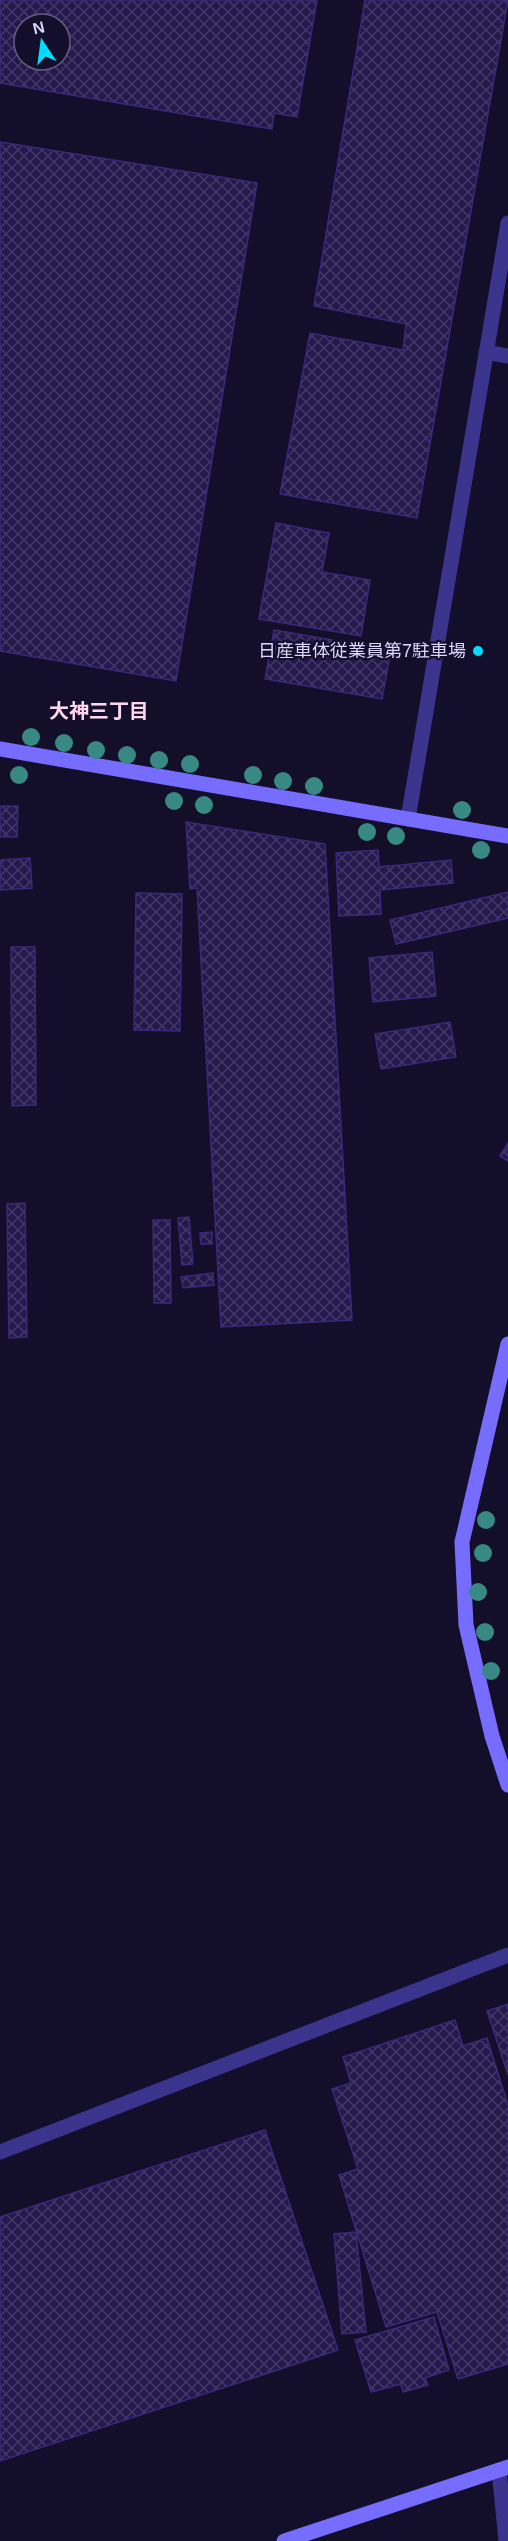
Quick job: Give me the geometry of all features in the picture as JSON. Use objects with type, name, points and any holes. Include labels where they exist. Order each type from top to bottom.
[{"type":"street","points":[[408,819],[508,223]]},
{"type":"street","points":[[486,352],[508,356]]},
{"type":"street","points":[[0,749],[508,836]]},
{"type":"street","points":[[508,1344],[462,1542],[466,1625],[492,1736],[508,1785]]},
{"type":"street","points":[[0,2152],[508,1955]]},
{"type":"street","points":[[284,2541],[503,2468],[506,2541]]},
{"type":"building","points":[[0,0],[317,0],[297,117],[274,113],[272,129],[0,83]]},
{"type":"building","points":[[365,0],[508,0],[417,518],[280,494],[310,333],[403,350],[406,324],[314,306]]},
{"type":"building","points":[[0,142],[257,183],[176,681],[0,651]]},
{"type":"building","points":[[276,523],[329,533],[322,572],[370,580],[361,636],[259,619]]},
{"type":"building","points":[[274,630],[391,650],[382,699],[265,679]]},
{"type":"building","points":[[0,806],[18,806],[17,837],[0,837]]},
{"type":"building","points":[[186,822],[325,844],[352,1320],[221,1327],[197,888],[190,889]]},
{"type":"building","points":[[378,850],[379,867],[451,860],[453,883],[380,890],[381,914],[339,916],[336,853]]},
{"type":"building","points":[[30,858],[32,888],[0,890],[0,860]]},
{"type":"building","points":[[508,892],[508,918],[396,944],[390,920]]},
{"type":"building","points":[[136,893],[182,894],[180,1031],[134,1030]]},
{"type":"building","points":[[11,947],[35,947],[36,1105],[12,1106]]},
{"type":"building","points":[[432,952],[436,996],[373,1002],[369,958]]},
{"type":"building","points":[[450,1022],[456,1057],[381,1069],[375,1034]]},
{"type":"building","points":[[508,1143],[508,1161],[500,1156]]},
{"type":"building","points":[[25,1203],[27,1337],[9,1338],[7,1204]]},
{"type":"building","points":[[189,1217],[193,1264],[182,1265],[178,1218]]},
{"type":"building","points":[[153,1220],[170,1220],[171,1303],[154,1303]]},
{"type":"building","points":[[212,1232],[212,1244],[201,1244],[200,1233]]},
{"type":"building","points":[[213,1273],[214,1285],[183,1288],[181,1277]]},
{"type":"building","points":[[508,2004],[508,2075],[487,2011]]},
{"type":"building","points":[[455,2020],[463,2046],[487,2038],[508,2105],[508,2364],[458,2379],[437,2312],[386,2327],[339,2175],[358,2169],[332,2089],[351,2083],[343,2057]]},
{"type":"building","points":[[265,2130],[338,2350],[0,2461],[0,2217]]},
{"type":"building","points":[[356,2232],[366,2332],[342,2334],[334,2234]]},
{"type":"building","points":[[434,2317],[449,2370],[425,2378],[428,2385],[403,2392],[401,2384],[371,2392],[355,2340]]},
{"type":"place","name":"日産車体従業員第7駐車場","points":[[478,651]]},
{"type":"district","name":"大神三丁目","points":[[99,711]]}]
